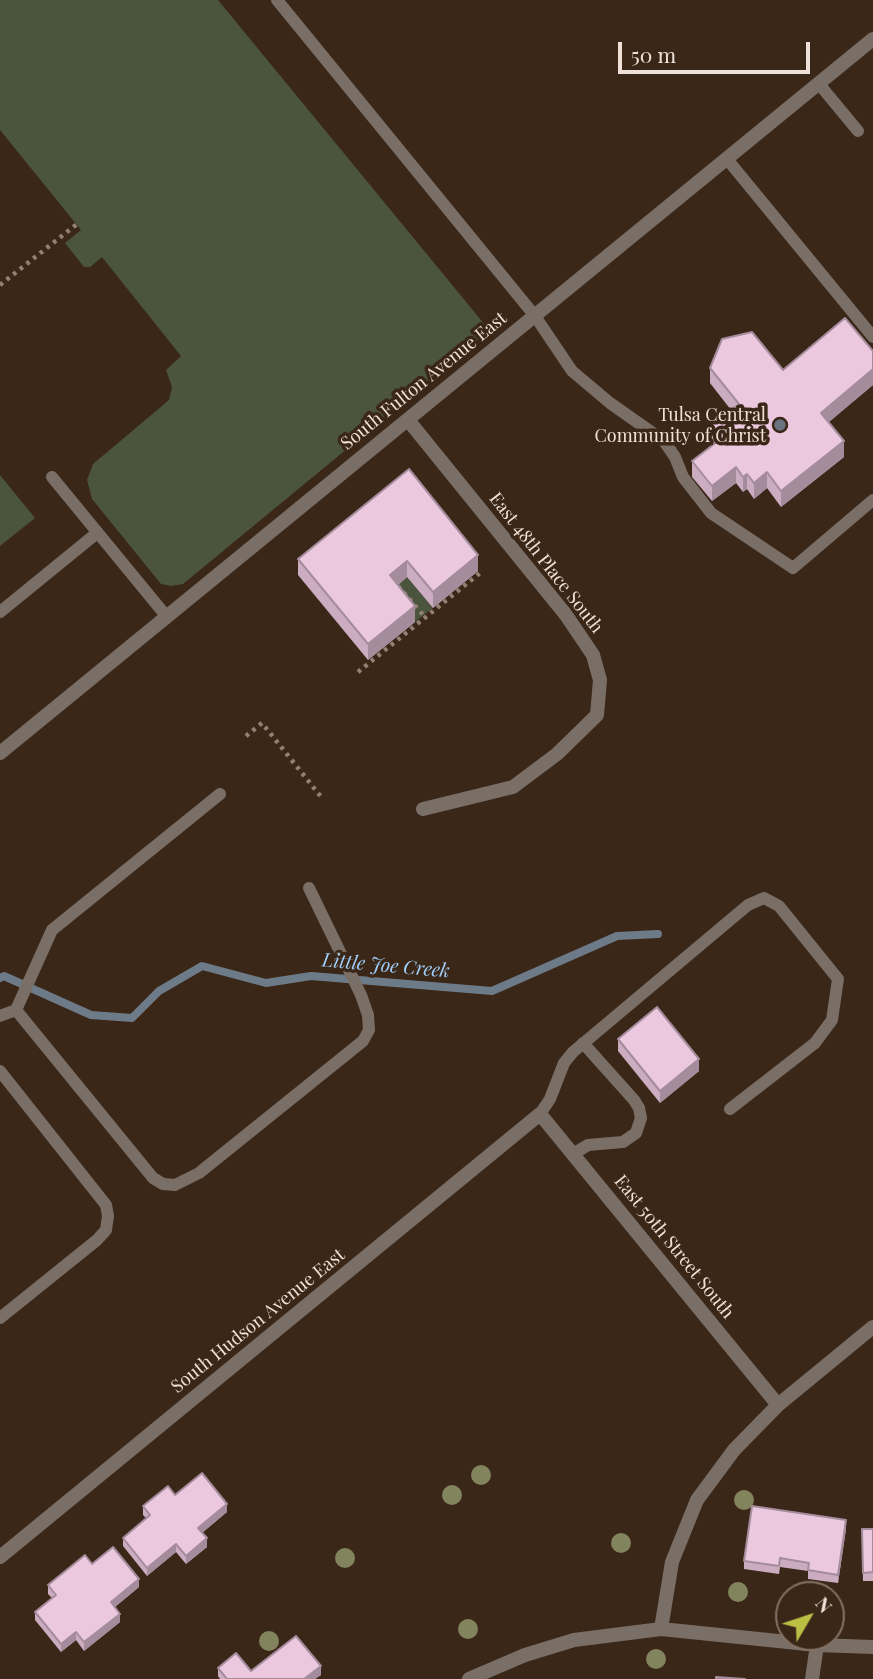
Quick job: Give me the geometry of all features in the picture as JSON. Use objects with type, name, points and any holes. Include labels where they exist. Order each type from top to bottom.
[{"type":"street","name":"South Fulton Avenue East","points":[[0,753],[873,39]]},
{"type":"street","name":"East 48th Place South","points":[[408,420],[566,615],[593,655],[600,680],[597,715],[556,754],[513,787],[423,809]]},
{"type":"street","name":"East 50th Street South","points":[[540,1114],[778,1405]]},
{"type":"street","name":"South Hudson Avenue East","points":[[0,1557],[540,1114]]},
{"type":"street","points":[[661,1629],[672,1562],[697,1500],[734,1450],[778,1405],[873,1327]]},
{"type":"street","points":[[469,1679],[525,1655],[574,1640],[661,1629],[775,1641]]},
{"type":"street","points":[[845,1646],[873,1647]]},
{"type":"street","points":[[813,1679],[816,1651]]},
{"type":"lane","points":[[277,0],[535,316],[572,371],[610,403],[664,441],[675,457],[683,477],[711,513],[793,568],[873,500]]},
{"type":"lane","points":[[819,83],[858,131]]},
{"type":"lane","points":[[727,159],[873,337]]},
{"type":"lane","points":[[52,477],[167,617]]},
{"type":"lane","points":[[0,612],[97,533]]},
{"type":"lane","points":[[0,1016],[16,1010],[41,960],[52,930],[220,794]]},
{"type":"lane","points":[[16,1010],[153,1178],[163,1184],[175,1185],[199,1173],[363,1041],[369,1030],[368,1015],[361,995],[309,888]]},
{"type":"lane","points":[[540,1114],[550,1099],[564,1063],[583,1043],[748,905],[764,898],[779,906],[838,979],[832,1020],[815,1043],[730,1109]]},
{"type":"lane","points":[[573,1154],[588,1145],[622,1142],[636,1132],[640,1118],[639,1108],[634,1100],[583,1043]]},
{"type":"lane","points":[[0,1071],[106,1205],[108,1216],[106,1230],[97,1240],[0,1318]]},
{"type":"path","points":[[0,285],[76,224]]},
{"type":"path","points":[[358,672],[480,573]]},
{"type":"path","points":[[398,584],[425,617]]},
{"type":"path","points":[[246,736],[262,723],[322,798]]},
{"type":"green space","points":[[0,0],[218,0],[490,331],[183,584],[161,584],[92,499],[87,480],[93,464],[169,400],[172,387],[166,370],[181,356],[102,257],[90,267],[84,267],[65,243],[81,230],[0,130]]},
{"type":"green space","points":[[0,475],[35,518],[0,546]]},
{"type":"green space","points":[[407,577],[433,608],[415,622],[390,591]]},
{"type":"building","name":"Tulsa Central Community of Christ","points":[[845,318],[873,351],[873,369],[821,413],[844,441],[781,491],[767,472],[754,483],[747,474],[743,477],[736,467],[712,486],[692,461],[718,441],[709,428],[739,404],[710,368],[722,339],[752,332],[783,370]]},
{"type":"building","points":[[409,469],[478,555],[433,592],[407,561],[390,575],[415,606],[368,644],[298,559]]},
{"type":"building","points":[[657,1007],[699,1059],[660,1091],[618,1039]]},
{"type":"building","points":[[202,1473],[227,1504],[198,1528],[207,1538],[186,1556],[176,1544],[147,1568],[123,1538],[150,1515],[143,1506],[168,1486],[175,1495]]},
{"type":"building","points":[[752,1506],[846,1520],[838,1575],[808,1570],[809,1563],[780,1558],[779,1566],[744,1561]]},
{"type":"building","points":[[862,1529],[873,1529],[873,1572],[863,1573]]},
{"type":"building","points":[[113,1547],[139,1579],[111,1602],[120,1614],[84,1642],[76,1632],[61,1644],[35,1612],[56,1595],[48,1585],[85,1555],[92,1564]]},
{"type":"building","points":[[296,1636],[321,1666],[304,1679],[227,1679],[218,1668],[236,1653],[251,1671]]},
{"type":"waterway","name":"Little Joe Creek","points":[[0,978],[4,976],[91,1015],[132,1018],[159,991],[202,966],[266,983],[311,976],[492,991],[617,936],[658,934]]},
{"type":"place","name":"Tulsa Central Community of Christ","points":[[780,425]]}]
